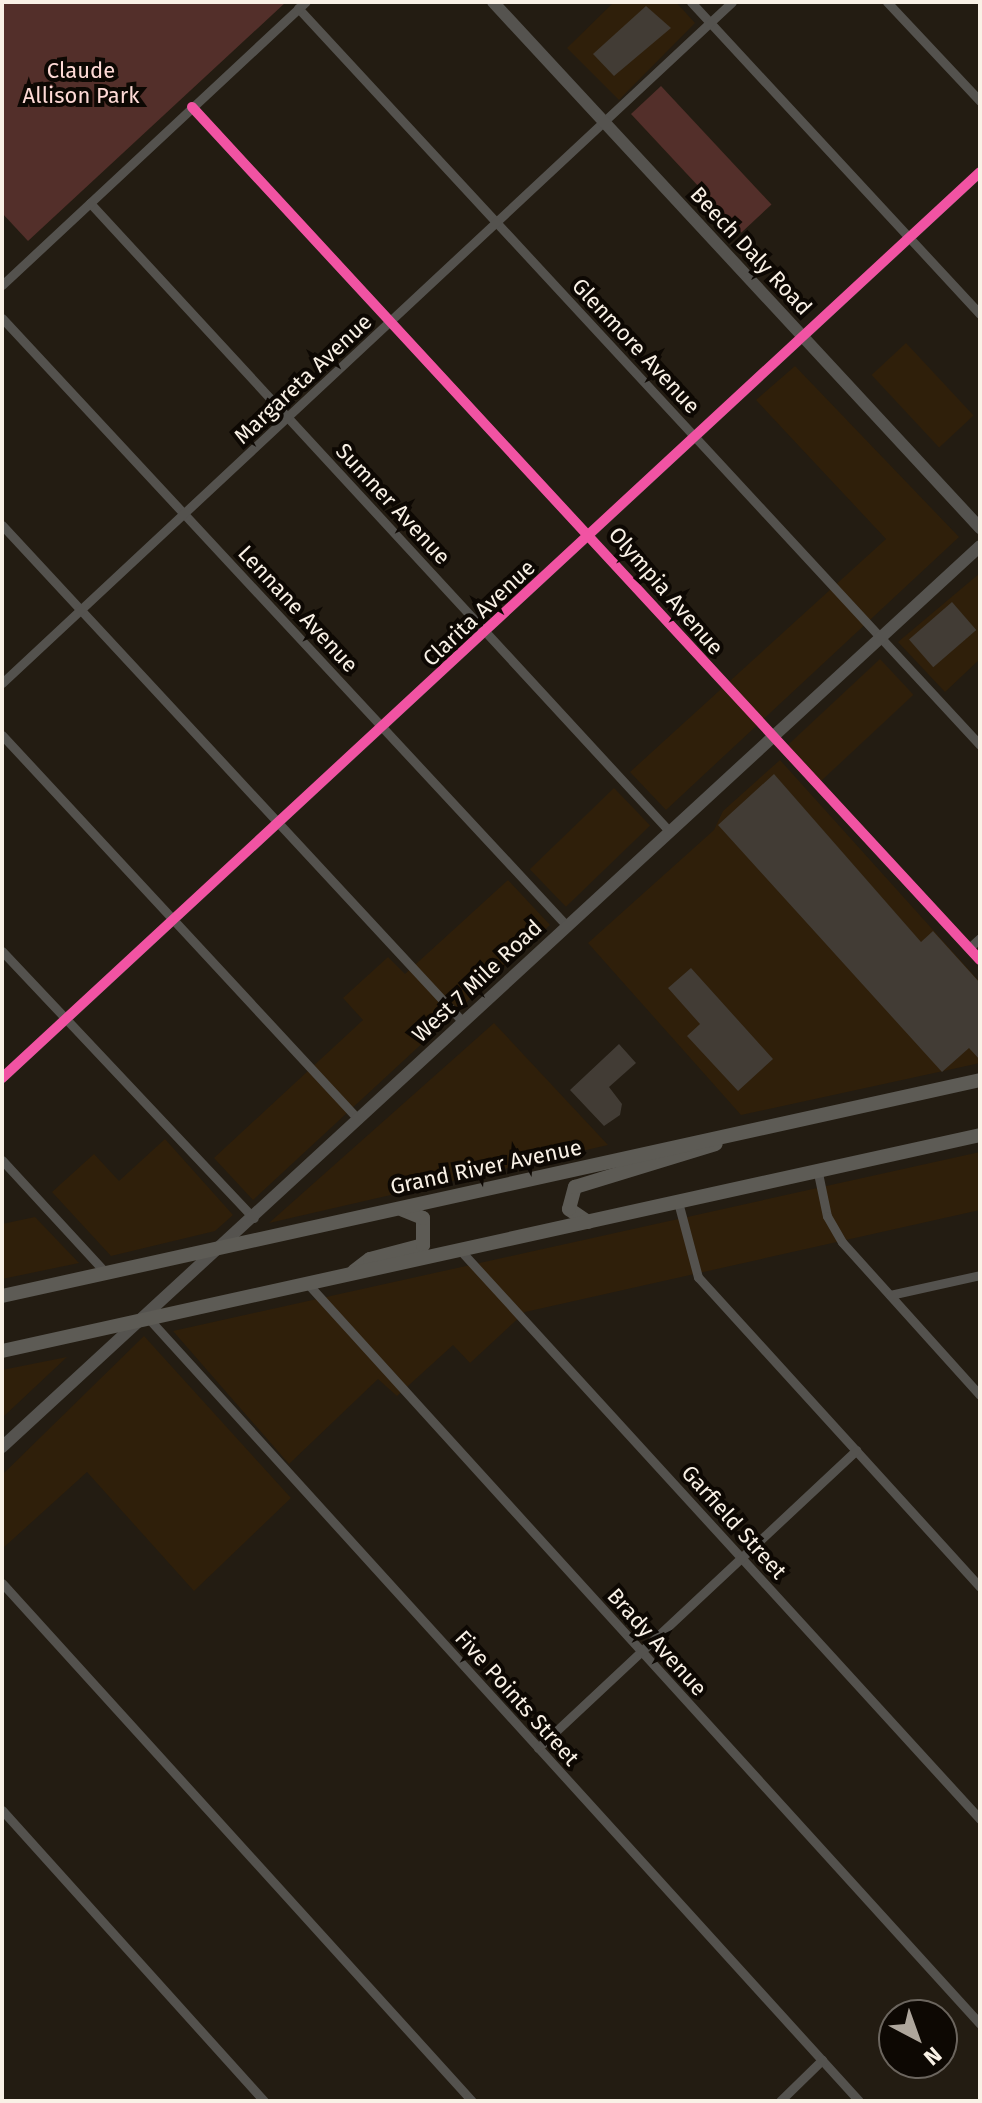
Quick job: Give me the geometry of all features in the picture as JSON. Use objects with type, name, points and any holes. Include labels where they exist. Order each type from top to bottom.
[{"type":"main road","name":"Beech Daly Road","points":[[493,2],[980,528]]},
{"type":"main road","name":"West 7 Mile Road","points":[[2,1447],[980,546]]},
{"type":"main road","name":"Grand River Avenue","points":[[2,1296],[980,1080]]},
{"type":"main road","points":[[2,1351],[980,1135]]},
{"type":"main road","points":[[588,1222],[569,1209],[575,1187],[702,1153],[727,1137]]},
{"type":"main road","points":[[351,1274],[370,1259],[426,1241],[421,1215],[394,1210]]},
{"type":"street","points":[[691,2],[980,314]]},
{"type":"street","name":"Margareta Avenue","points":[[2,683],[606,123],[732,2]]},
{"type":"street","points":[[887,2],[980,101]]},
{"type":"street","points":[[2,285],[302,5]]},
{"type":"street","name":"Glenmore Avenue","points":[[302,5],[498,223],[980,745]]},
{"type":"street","name":"Olympia Avenue","points":[[192,107],[980,960]]},
{"type":"street","name":"Clarita Avenue","points":[[2,1078],[592,537],[980,172]]},
{"type":"street","name":"Sumner Avenue","points":[[90,203],[669,831]]},
{"type":"street","name":"Lennane Avenue","points":[[2,318],[567,926]]},
{"type":"street","points":[[2,525],[463,1022]]},
{"type":"street","points":[[2,735],[358,1119]]},
{"type":"street","points":[[969,948],[980,938]]},
{"type":"street","points":[[2,951],[254,1218]]},
{"type":"street","points":[[2,1160],[106,1273]]},
{"type":"street","points":[[818,1173],[834,1229],[980,1395]]},
{"type":"street","points":[[678,1202],[698,1277],[980,1587]]},
{"type":"street","name":"Garfield Street","points":[[460,1250],[980,1819]]},
{"type":"street","points":[[890,1295],[980,1275]]},
{"type":"street","name":"Brady Avenue","points":[[307,1283],[980,2024]]},
{"type":"street","name":"Five Points Street","points":[[141,1321],[538,1748],[859,2101]]},
{"type":"street","points":[[538,1748],[856,1450]]},
{"type":"street","points":[[2,1583],[472,2101]]},
{"type":"street","points":[[2,1810],[264,2101]]},
{"type":"street","points":[[780,2101],[822,2060]]},
{"type":"shaded area","points":[[614,2],[676,2],[695,23],[619,100],[567,48]]},
{"type":"shaded area","points":[[906,343],[974,415],[939,447],[872,375]]},
{"type":"shaded area","points":[[795,366],[959,537],[666,810],[630,772],[886,539],[756,400]]},
{"type":"shaded area","points":[[980,573],[980,659],[945,692],[898,642]]},
{"type":"shaded area","points":[[880,659],[913,695],[821,781],[788,745]]},
{"type":"shaded area","points":[[780,760],[980,982],[980,1063],[741,1115],[588,943],[714,830],[723,811]]},
{"type":"shaded area","points":[[614,788],[650,825],[566,907],[530,869]]},
{"type":"shaded area","points":[[508,880],[550,925],[253,1200],[214,1158],[363,1020],[343,998],[388,957],[405,974]]},
{"type":"shaded area","points":[[494,1023],[608,1145],[269,1223]]},
{"type":"shaded area","points":[[165,1139],[233,1215],[215,1231],[111,1256],[52,1192],[94,1154],[119,1181]]},
{"type":"shaded area","points":[[980,1152],[980,1210],[525,1312],[470,1363],[453,1345],[397,1396],[378,1379],[289,1464],[173,1331]]},
{"type":"shaded area","points":[[35,1217],[79,1263],[2,1279],[2,1224]]},
{"type":"shaded area","points":[[144,1336],[291,1498],[194,1591],[87,1472],[2,1549],[2,1475]]},
{"type":"shaded area","points":[[67,1357],[2,1418],[2,1370]]},
{"type":"green space","name":"Claude Allison Park","points":[[2,2],[286,2],[28,241],[2,213]]},
{"type":"green space","points":[[661,86],[771,204],[741,232],[631,114]]},
{"type":"building","points":[[646,6],[671,28],[614,76],[593,54]]},
{"type":"building","points":[[952,602],[976,630],[933,667],[909,639]]},
{"type":"building","points":[[774,774],[921,942],[933,931],[980,983],[980,1060],[969,1048],[942,1072],[718,825]]},
{"type":"building","points":[[691,968],[773,1059],[738,1091],[687,1036],[700,1024],[668,988]]},
{"type":"building","points":[[619,1044],[636,1063],[609,1087],[622,1104],[620,1115],[604,1126],[570,1090]]},
{"type":"cycle path","points":[[192,107],[980,960]]},
{"type":"cycle path","points":[[2,1078],[980,172]]}]
